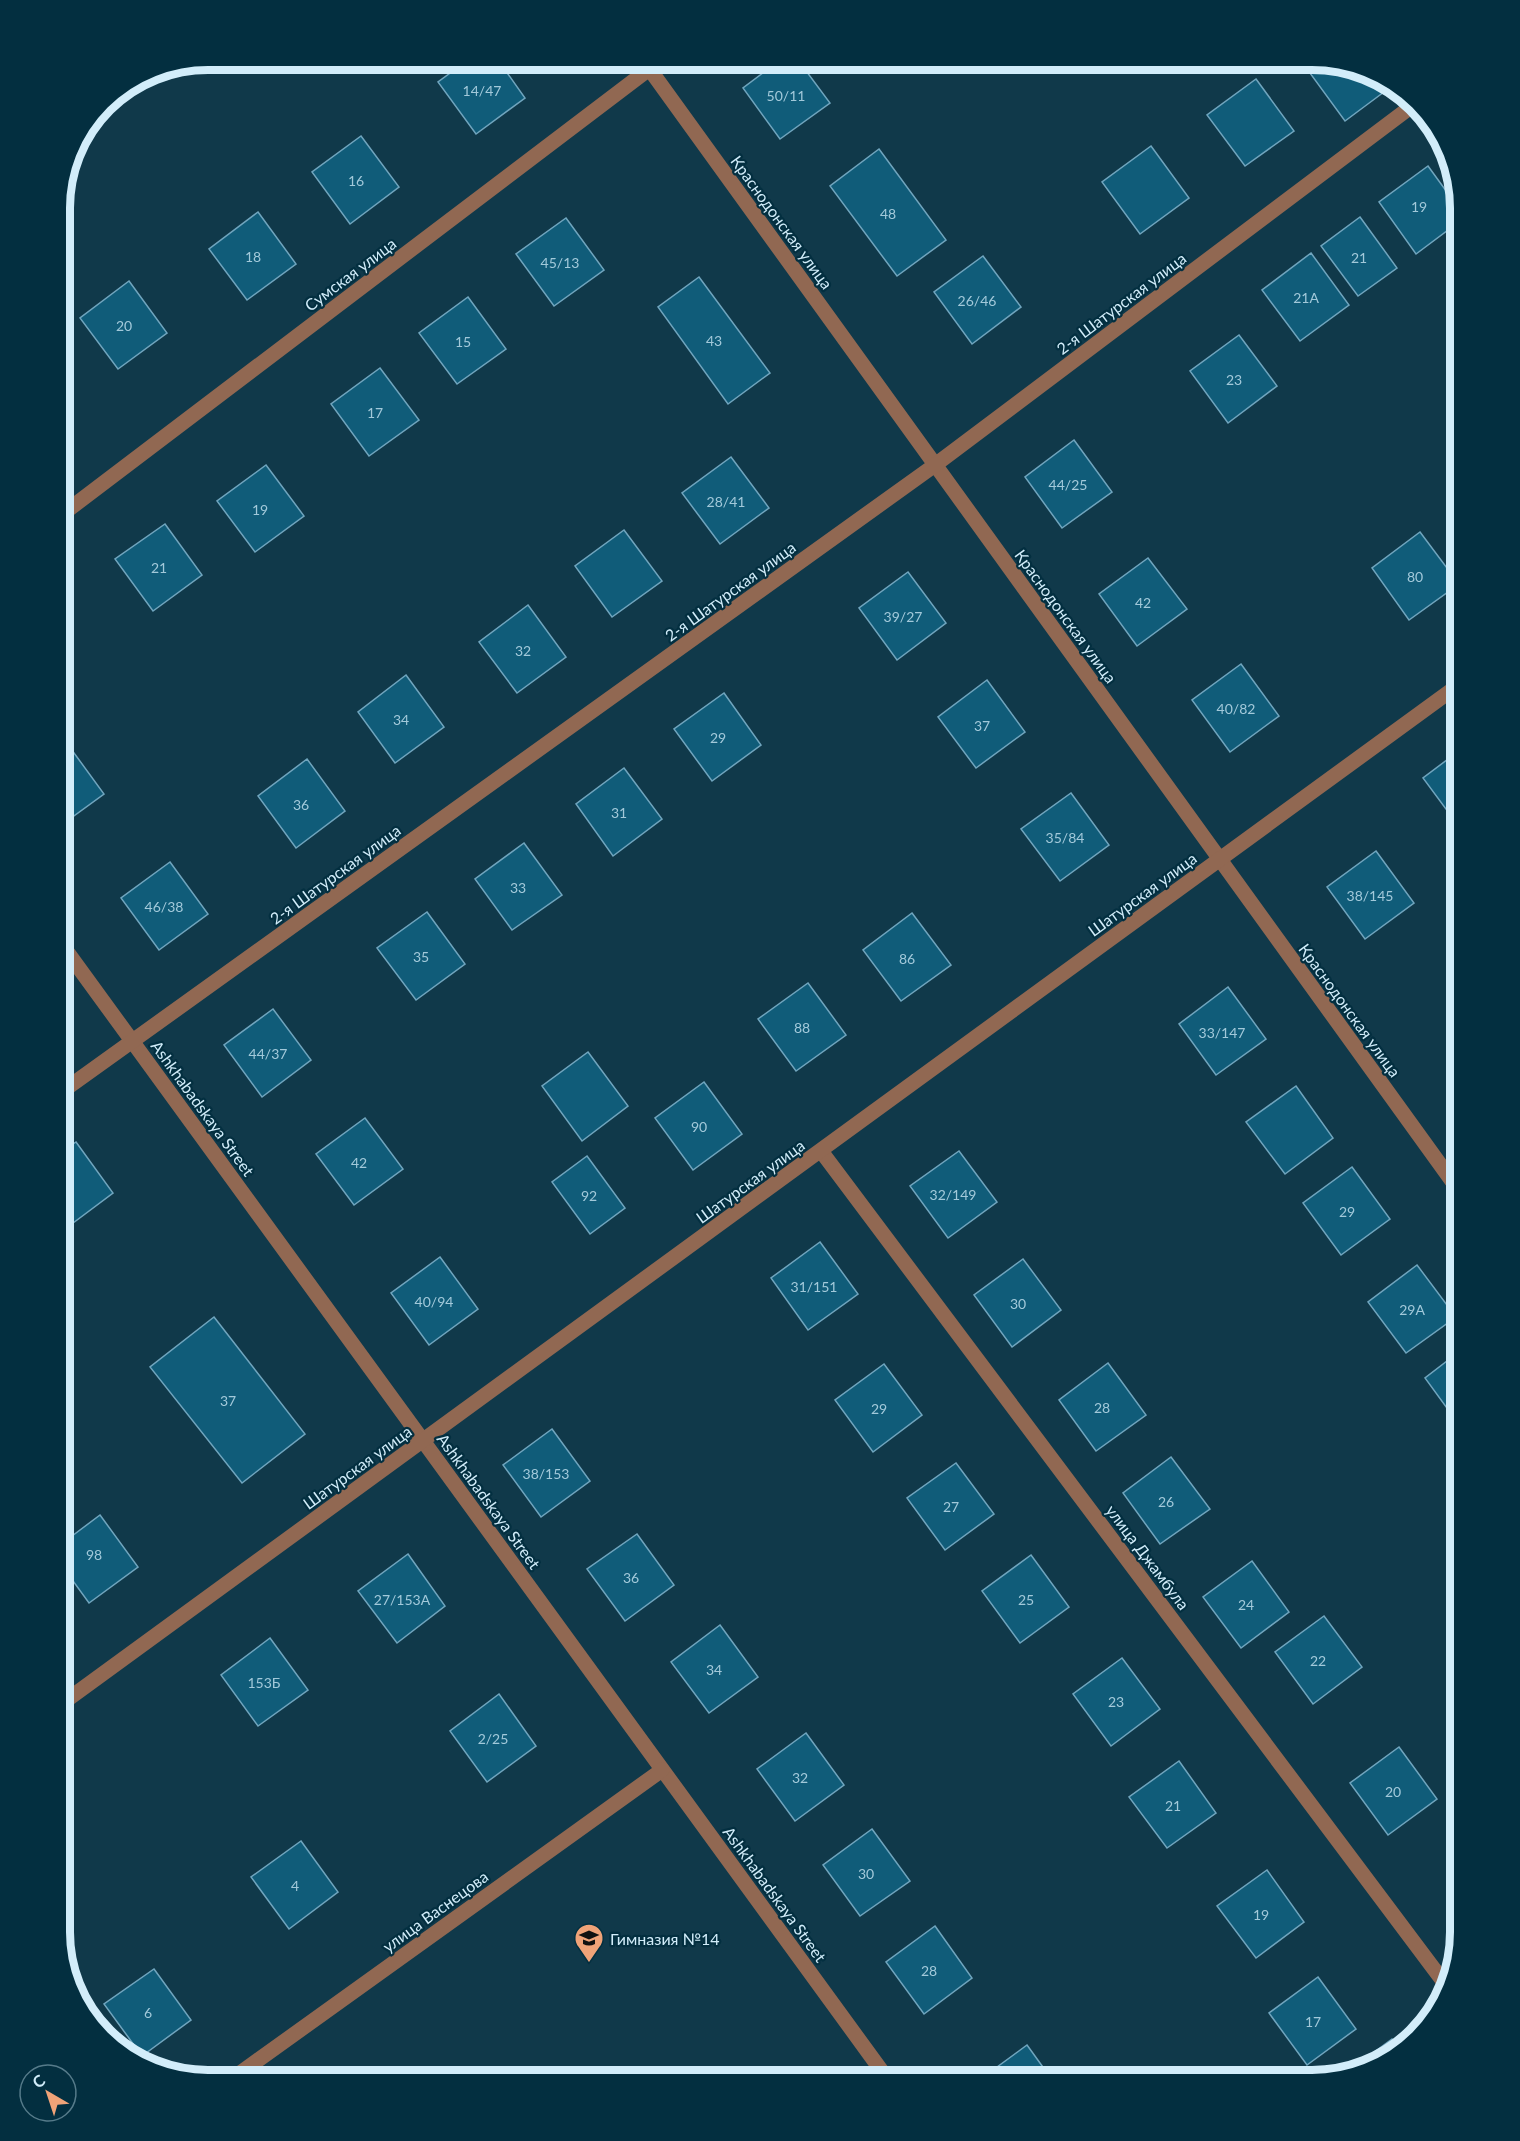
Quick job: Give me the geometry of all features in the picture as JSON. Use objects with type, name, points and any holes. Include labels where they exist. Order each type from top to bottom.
[{"type":"street","name":"Сумская улица","points":[[71,508],[641,70]]},
{"type":"street","name":"Краснодонская улица","points":[[656,70],[935,465],[1450,1178]]},
{"type":"street","name":"2-я Шатурская улица","points":[[70,1086],[935,465],[1407,109]]},
{"type":"street","name":"Шатурская улица","points":[[70,1699],[1450,691]]},
{"type":"street","name":"Ashkhabadskaya Street","points":[[71,956],[881,2070]]},
{"type":"street","name":"улица Джамбула","points":[[821,1151],[1441,1979]]},
{"type":"street","name":"улица Васнецова","points":[[244,2070],[662,1770]]},
{"type":"building","points":[[454,70],[505,70],[525,98],[476,134],[438,82]]},
{"type":"building","points":[[766,71],[806,71],[830,103],[780,139],[743,88]]},
{"type":"building","points":[[1308,71],[1339,73],[1373,85],[1384,92],[1345,121]]},
{"type":"building","points":[[1256,79],[1294,131],[1245,166],[1207,115]]},
{"type":"building","points":[[361,136],[399,187],[350,224],[312,172]]},
{"type":"building","points":[[1151,146],[1189,198],[1140,234],[1102,182]]},
{"type":"building","points":[[879,149],[946,240],[897,276],[830,186]]},
{"type":"building","points":[[1428,166],[1448,194],[1450,228],[1416,254],[1379,202]]},
{"type":"building","points":[[258,212],[296,264],[247,300],[209,249]]},
{"type":"building","points":[[1360,217],[1397,268],[1358,296],[1321,246]]},
{"type":"building","points":[[566,218],[604,270],[554,306],[516,254]]},
{"type":"building","points":[[1311,253],[1349,305],[1300,341],[1262,290]]},
{"type":"building","points":[[983,256],[1021,307],[972,344],[934,292]]},
{"type":"building","points":[[699,277],[770,373],[728,404],[658,307]]},
{"type":"building","points":[[129,281],[167,333],[118,369],[80,318]]},
{"type":"building","points":[[468,297],[506,349],[457,384],[419,333]]},
{"type":"building","points":[[1239,335],[1277,386],[1228,423],[1190,371]]},
{"type":"building","points":[[380,368],[419,420],[369,456],[331,404]]},
{"type":"building","points":[[1074,440],[1112,492],[1062,528],[1025,477]]},
{"type":"building","points":[[731,457],[769,508],[720,544],[682,493]]},
{"type":"building","points":[[266,465],[304,516],[255,552],[217,501]]},
{"type":"building","points":[[165,524],[202,575],[153,611],[115,559]]},
{"type":"building","points":[[624,530],[662,581],[612,617],[575,566]]},
{"type":"building","points":[[1420,532],[1450,572],[1450,590],[1409,620],[1372,568]]},
{"type":"building","points":[[1148,558],[1187,609],[1137,646],[1099,594]]},
{"type":"building","points":[[908,572],[946,623],[897,660],[859,608]]},
{"type":"building","points":[[528,605],[566,657],[517,693],[479,642]]},
{"type":"building","points":[[1241,664],[1279,716],[1230,752],[1192,700]]},
{"type":"building","points":[[406,675],[444,727],[395,763],[358,712]]},
{"type":"building","points":[[987,680],[1025,732],[976,768],[938,717]]},
{"type":"building","points":[[724,693],[761,745],[712,781],[674,729]]},
{"type":"building","points":[[71,748],[104,794],[71,818]]},
{"type":"building","points":[[1450,758],[1450,814],[1423,778]]},
{"type":"building","points":[[307,759],[345,811],[296,848],[258,796]]},
{"type":"building","points":[[624,768],[662,819],[613,856],[576,804]]},
{"type":"building","points":[[1071,793],[1109,845],[1060,881],[1021,829]]},
{"type":"building","points":[[524,843],[562,895],[512,930],[475,879]]},
{"type":"building","points":[[1376,851],[1414,903],[1365,939],[1327,887]]},
{"type":"building","points":[[170,862],[208,914],[159,950],[121,898]]},
{"type":"building","points":[[427,912],[465,964],[416,1000],[377,948]]},
{"type":"building","points":[[912,913],[951,965],[901,1001],[863,950]]},
{"type":"building","points":[[808,983],[846,1035],[796,1071],[758,1019]]},
{"type":"building","points":[[1228,987],[1266,1039],[1216,1075],[1179,1024]]},
{"type":"building","points":[[273,1009],[311,1060],[262,1097],[224,1045]]},
{"type":"building","points":[[588,1052],[628,1106],[582,1141],[542,1086]]},
{"type":"building","points":[[704,1082],[742,1134],[693,1170],[655,1118]]},
{"type":"building","points":[[1296,1086],[1333,1138],[1285,1174],[1246,1122]]},
{"type":"building","points":[[365,1118],[403,1169],[354,1205],[316,1154]]},
{"type":"building","points":[[76,1142],[113,1193],[70,1225],[70,1146]]},
{"type":"building","points":[[959,1151],[997,1202],[948,1238],[910,1186]]},
{"type":"building","points":[[587,1156],[625,1208],[590,1234],[552,1182]]},
{"type":"building","points":[[1352,1167],[1390,1219],[1341,1255],[1303,1203]]},
{"type":"building","points":[[820,1242],[858,1294],[808,1330],[771,1278]]},
{"type":"building","points":[[440,1257],[478,1309],[429,1345],[391,1293]]},
{"type":"building","points":[[1023,1259],[1061,1310],[1012,1347],[974,1295]]},
{"type":"building","points":[[1417,1265],[1450,1309],[1450,1321],[1406,1353],[1368,1302]]},
{"type":"building","points":[[214,1317],[305,1434],[242,1483],[150,1367]]},
{"type":"building","points":[[1450,1359],[1450,1412],[1425,1378]]},
{"type":"building","points":[[1108,1363],[1146,1415],[1096,1451],[1059,1400]]},
{"type":"building","points":[[884,1364],[922,1415],[873,1452],[835,1400]]},
{"type":"building","points":[[552,1429],[590,1481],[541,1517],[503,1465]]},
{"type":"building","points":[[1171,1457],[1210,1509],[1160,1544],[1123,1493]]},
{"type":"building","points":[[956,1463],[994,1514],[945,1550],[907,1498]]},
{"type":"building","points":[[100,1515],[138,1567],[89,1603],[70,1577],[70,1537]]},
{"type":"building","points":[[637,1534],[674,1585],[625,1621],[587,1569]]},
{"type":"building","points":[[408,1554],[445,1606],[397,1643],[358,1591]]},
{"type":"building","points":[[1031,1555],[1069,1607],[1020,1643],[982,1591]]},
{"type":"building","points":[[1252,1561],[1289,1612],[1241,1648],[1203,1597]]},
{"type":"building","points":[[1324,1616],[1362,1667],[1313,1704],[1275,1652]]},
{"type":"building","points":[[720,1625],[758,1677],[709,1713],[671,1662]]},
{"type":"building","points":[[270,1638],[308,1690],[258,1726],[221,1675]]},
{"type":"building","points":[[1122,1658],[1160,1709],[1111,1746],[1073,1694]]},
{"type":"building","points":[[499,1694],[536,1746],[487,1782],[450,1731]]},
{"type":"building","points":[[806,1733],[844,1785],[795,1821],[757,1769]]},
{"type":"building","points":[[1399,1747],[1437,1799],[1388,1835],[1350,1783]]},
{"type":"building","points":[[1179,1761],[1216,1813],[1167,1848],[1129,1797]]},
{"type":"building","points":[[872,1829],[910,1881],[860,1916],[823,1865]]},
{"type":"building","points":[[301,1841],[338,1892],[289,1929],[251,1877]]},
{"type":"building","points":[[1267,1870],[1304,1922],[1256,1958],[1217,1906]]},
{"type":"building","points":[[935,1926],[972,1978],[924,2014],[886,1962]]},
{"type":"building","points":[[154,1969],[191,2020],[144,2054],[139,2052],[104,2004]]},
{"type":"building","points":[[1318,1977],[1356,2029],[1307,2065],[1269,2013]]},
{"type":"building","points":[[1392,2039],[1395,2043],[1381,2052],[1363,2060]]},
{"type":"building","points":[[1027,2045],[1045,2070],[993,2070]]},
{"type":"place","name":"Гимназия №14","points":[[589,1964]]}]
